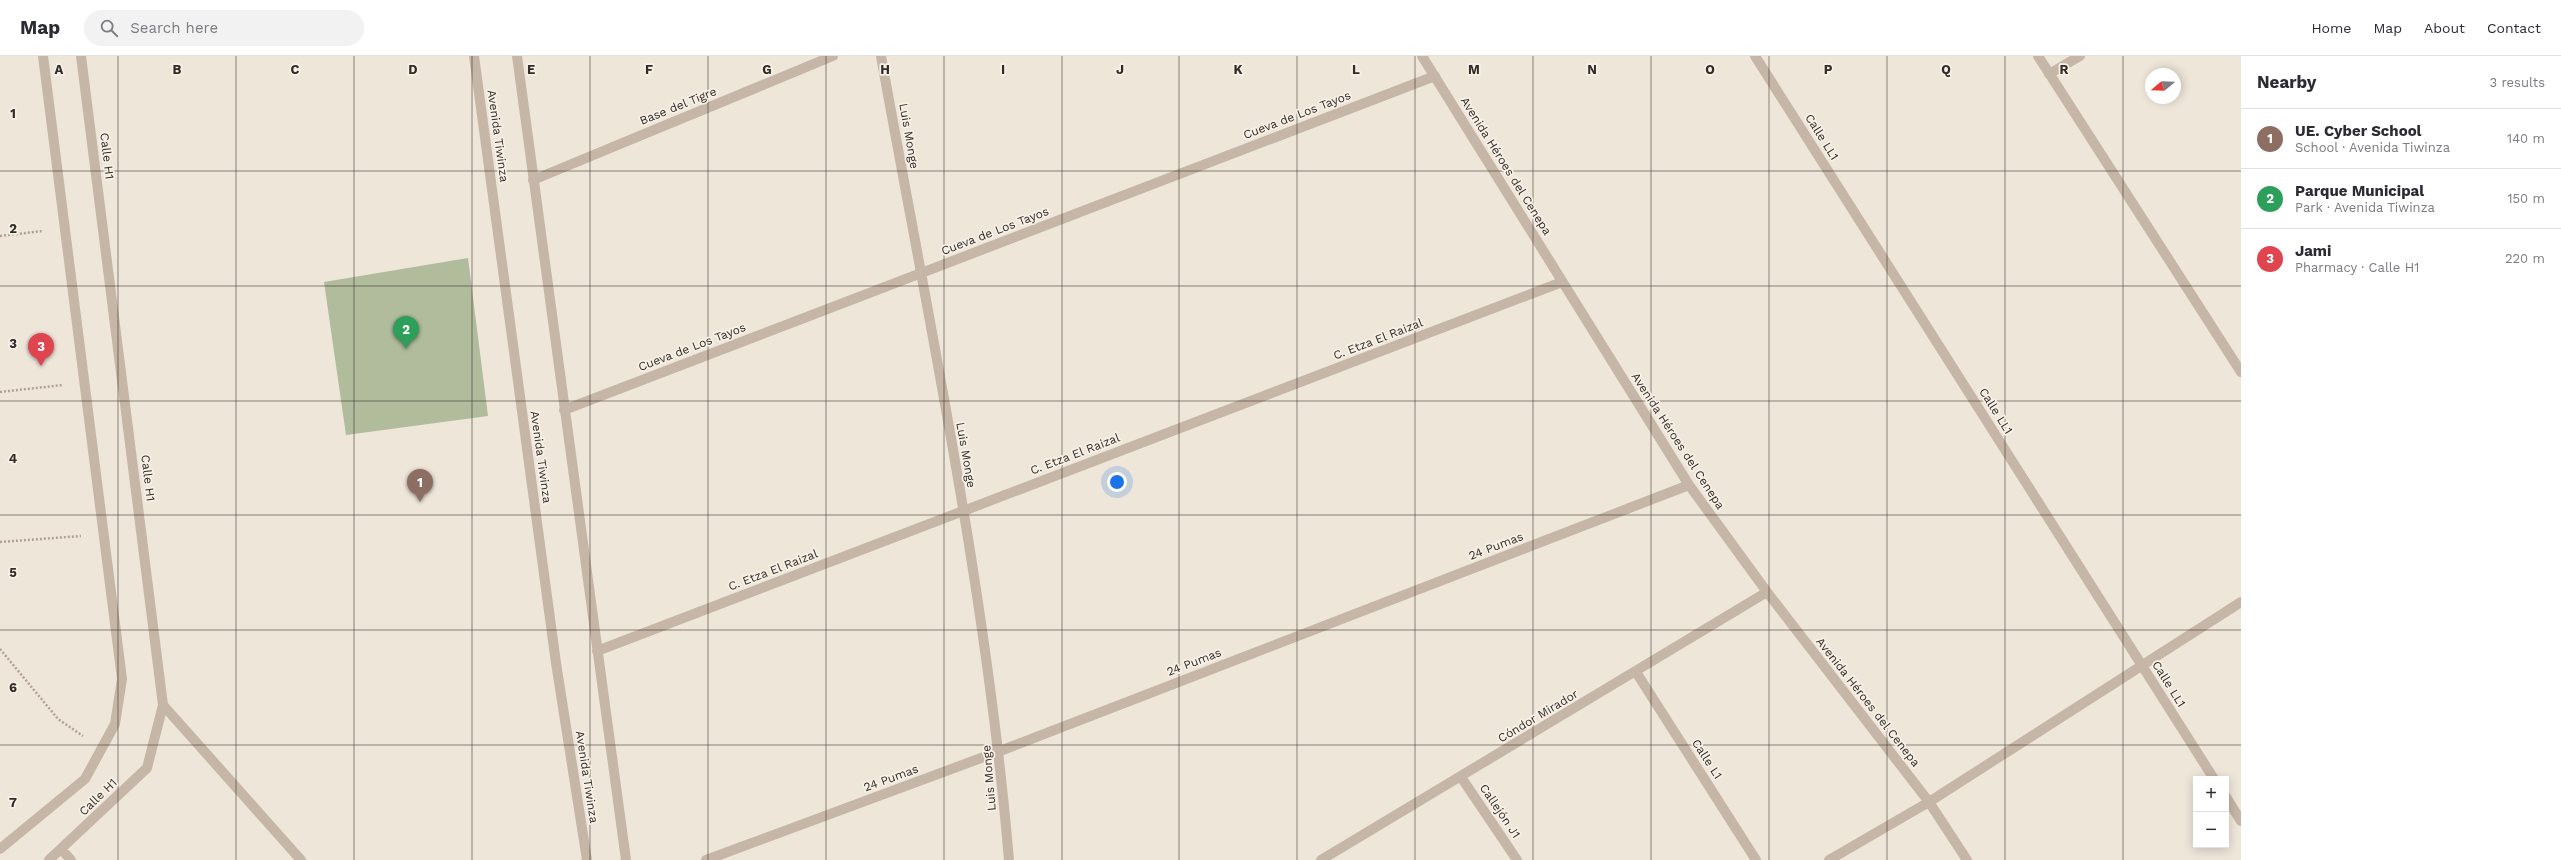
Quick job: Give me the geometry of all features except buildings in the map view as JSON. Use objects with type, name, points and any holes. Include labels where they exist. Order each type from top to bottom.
[{"type":"street","name":"Calle H1","points":[[0,849],[85,779],[115,724],[122,679],[43,56]]},
{"type":"street","name":"Calle H1","points":[[49,860],[147,768],[164,705],[81,56]]},
{"type":"street","name":"Avenida Tiwinza","points":[[474,56],[556,663],[587,860]]},
{"type":"street","points":[[517,56],[626,860]]},
{"type":"street","name":"Base del Tigre","points":[[533,180],[833,56]]},
{"type":"street","name":"Luis Monge","points":[[881,56],[963,511],[1000,751],[1009,860]]},
{"type":"street","name":"Avenida Héroes del Cenepa","points":[[1422,56],[1688,485],[1767,592],[1929,802],[1967,860]]},
{"type":"street","name":"Calle LL1","points":[[1755,56],[2212,776]]},
{"type":"street","points":[[2038,56],[2241,372]]},
{"type":"street","points":[[2049,74],[2080,56]]},
{"type":"street","name":"Cueva de Los Tayos","points":[[564,410],[1435,76]]},
{"type":"street","name":"C. Etza El Raizal","points":[[597,651],[1562,282]]},
{"type":"street","name":"24 Pumas","points":[[706,860],[1000,751],[1688,485]]},
{"type":"street","name":"Cóndor Mirador","points":[[1321,860],[1767,592]]},
{"type":"street","points":[[1830,860],[1929,802],[2241,602]]},
{"type":"street","name":"Calle L1","points":[[1636,672],[1756,860]]},
{"type":"street","points":[[164,705],[301,860]]},
{"type":"street","name":"Callejón J1","points":[[1461,777],[1517,860]]},
{"type":"street","points":[[2229,803],[2241,821]]},
{"type":"street","points":[[62,849],[71,860]]},
{"type":"path","points":[[0,236],[65,228]]},
{"type":"path","points":[[0,392],[84,383]]},
{"type":"path","points":[[0,542],[104,534]]},
{"type":"path","points":[[0,649],[58,719],[101,749]]},
{"type":"green space","points":[[468,258],[488,416],[346,435],[324,282]]},
{"type":"place","name":"Parque Municipal","points":[[406,349]]},
{"type":"place","name":"Jami","points":[[41,366]]},
{"type":"place","name":"UE. Cyber School","points":[[420,502]]}]
